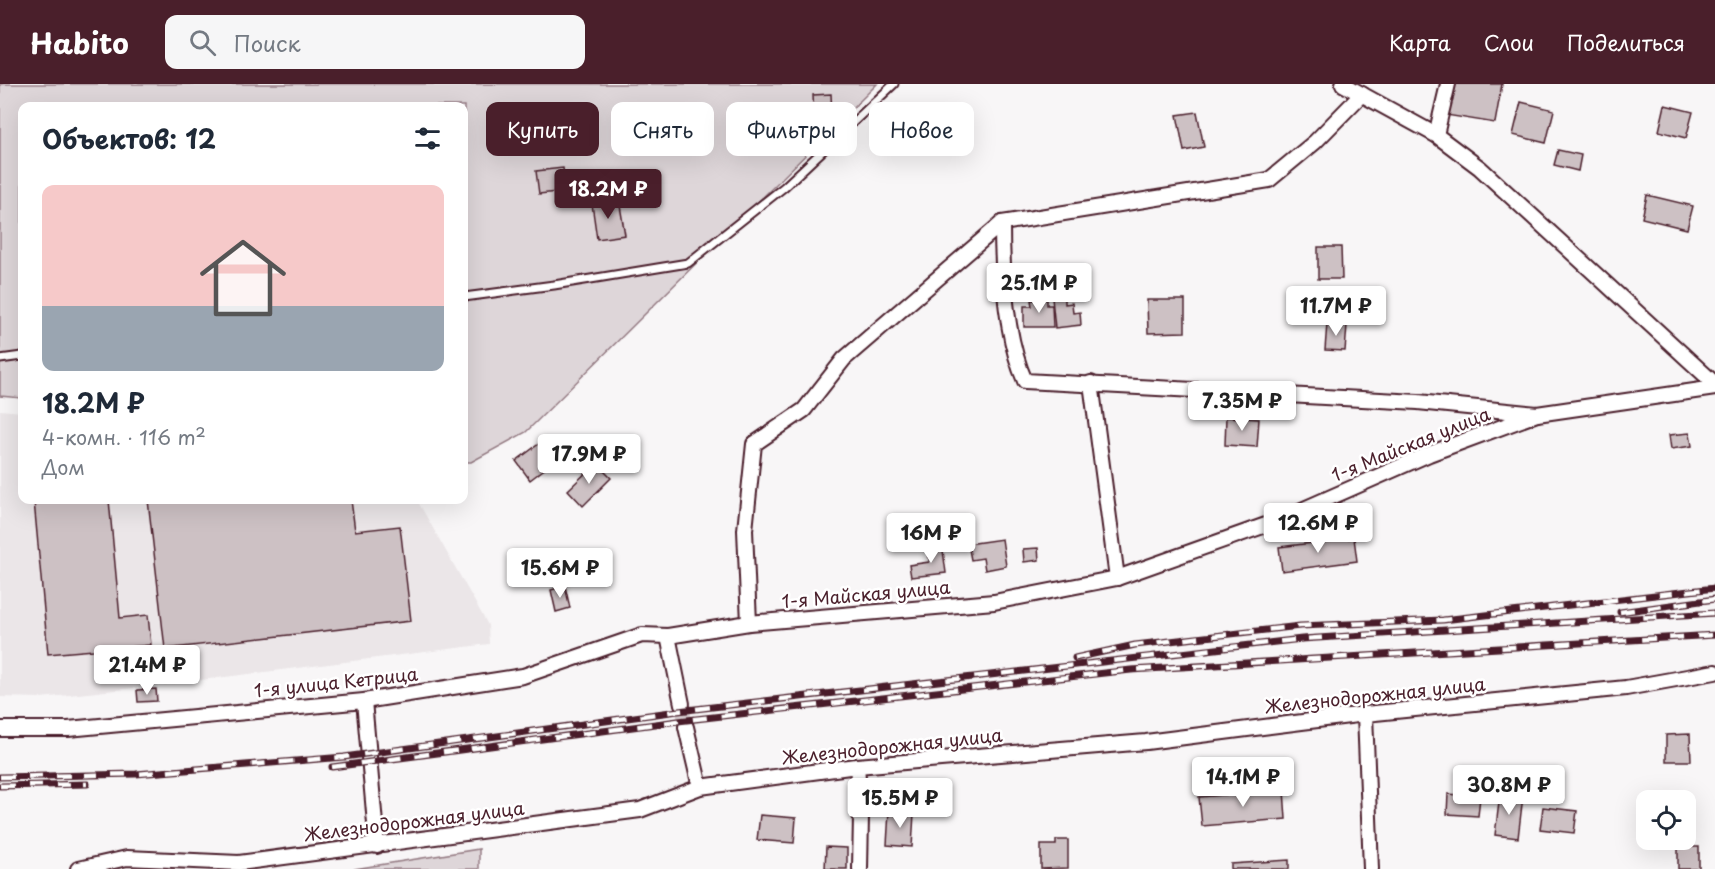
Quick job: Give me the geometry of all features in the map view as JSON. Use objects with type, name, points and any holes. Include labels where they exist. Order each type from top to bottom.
[{"type":"street","points":[[1343,84],[1436,135],[1480,168],[1715,386]]},
{"type":"street","points":[[1436,135],[1448,84]]},
{"type":"street","points":[[749,623],[745,530],[754,444],[804,410],[844,359],[1002,223],[1269,180],[1315,142],[1362,94]]},
{"type":"street","points":[[1002,223],[1002,252],[1014,357],[1025,381],[1418,402],[1537,414],[1715,386]]},
{"type":"street","points":[[1091,383],[1117,578]]},
{"type":"street","name":"1-я Майская улица","points":[[669,636],[749,623],[994,602],[1117,578],[1277,521],[1429,454],[1537,414]]},
{"type":"street","name":"1-я улица Кетрица","points":[[0,729],[68,729],[364,701],[523,676],[604,646],[642,635],[669,636]]},
{"type":"street","points":[[669,636],[682,704]]},
{"type":"street","name":"Железнодорожная улица","points":[[78,869],[127,858],[239,863],[640,810],[700,787],[857,765],[1146,742],[1365,714],[1626,688],[1715,672]]},
{"type":"street","points":[[364,701],[376,846]]},
{"type":"street","points":[[1365,714],[1371,869]]},
{"type":"street","points":[[686,727],[700,787]]},
{"type":"street","points":[[857,765],[861,816],[861,869]]},
{"type":"lane","points":[[468,296],[688,263],[784,187],[894,84]]},
{"type":"lane","points":[[0,359],[18,357]]},
{"type":"shaded area","points":[[0,84],[877,84],[857,104],[857,102],[726,102],[726,156],[804,156],[526,432],[471,462],[468,462],[468,102],[18,102],[18,398],[0,396]]},
{"type":"shaded area","points":[[0,410],[18,412],[18,504],[419,504],[488,625],[489,644],[153,686],[41,698],[0,697]]},
{"type":"shaded area","points":[[479,849],[479,869],[354,869]]},
{"type":"building","points":[[1452,84],[1502,84],[1495,123],[1446,115]]},
{"type":"building","points":[[831,94],[831,102],[813,102],[813,95]]},
{"type":"building","points":[[1521,102],[1554,110],[1546,143],[1513,135]]},
{"type":"building","points":[[1665,105],[1693,112],[1686,138],[1659,131]]},
{"type":"building","points":[[1197,112],[1204,147],[1184,151],[1177,115]]},
{"type":"building","points":[[1558,150],[1581,155],[1578,171],[1554,165]]},
{"type":"building","points":[[563,168],[566,191],[539,194],[536,171]]},
{"type":"building","points":[[1647,195],[1693,206],[1687,229],[1642,218]]},
{"type":"building","points":[[619,200],[625,235],[597,239],[592,204]]},
{"type":"building","points":[[1318,247],[1341,247],[1342,279],[1318,279]]},
{"type":"building","points":[[1065,296],[1065,304],[1072,303],[1073,313],[1080,312],[1081,325],[1055,328],[1052,298]]},
{"type":"building","points":[[1047,299],[1047,305],[1052,305],[1053,327],[1024,327],[1024,306],[1032,306],[1031,300]]},
{"type":"building","points":[[1147,300],[1185,300],[1185,332],[1148,333]]},
{"type":"building","points":[[1327,323],[1347,325],[1345,351],[1325,350]]},
{"type":"building","points":[[1226,417],[1259,419],[1257,447],[1225,445]]},
{"type":"building","points":[[1690,433],[1692,446],[1671,449],[1669,435]]},
{"type":"building","points":[[540,443],[555,461],[530,480],[516,461]]},
{"type":"building","points":[[593,466],[598,471],[601,468],[611,478],[583,506],[568,490]]},
{"type":"building","points":[[34,504],[109,504],[120,618],[148,615],[151,645],[48,654]]},
{"type":"building","points":[[148,504],[352,504],[355,531],[400,526],[411,621],[165,649]]},
{"type":"building","points":[[1354,538],[1357,561],[1282,571],[1279,547]]},
{"type":"building","points":[[1002,539],[1006,566],[985,570],[983,558],[971,560],[968,544]]},
{"type":"building","points":[[942,543],[946,573],[911,577],[909,565],[929,562],[928,552],[933,551],[933,544]]},
{"type":"building","points":[[1038,548],[1039,560],[1024,562],[1023,549]]},
{"type":"building","points":[[565,586],[570,608],[556,612],[551,590]]},
{"type":"building","points":[[156,689],[157,701],[138,702],[137,690]]},
{"type":"building","points":[[1690,734],[1691,761],[1666,761],[1666,735]]},
{"type":"building","points":[[1284,790],[1286,819],[1202,826],[1199,797]]},
{"type":"building","points":[[1448,794],[1480,797],[1478,816],[1447,814]]},
{"type":"building","points":[[1500,794],[1523,796],[1518,838],[1495,835]]},
{"type":"building","points":[[1543,807],[1577,811],[1574,833],[1540,829]]},
{"type":"building","points":[[889,811],[914,813],[912,847],[887,845]]},
{"type":"building","points":[[760,815],[796,818],[794,843],[757,840]]},
{"type":"building","points":[[1056,840],[1068,840],[1068,868],[1041,869],[1041,845],[1056,845]]},
{"type":"building","points":[[826,847],[847,848],[847,869],[825,869]]},
{"type":"building","points":[[1696,847],[1699,847],[1699,869],[1678,869],[1678,850],[1696,850]]},
{"type":"building","points":[[1289,860],[1289,869],[1231,869],[1231,864]]},
{"type":"tunnel","points":[[682,704],[686,727]]},
{"type":"railway","points":[[1075,658],[1135,645],[1300,626],[1443,620],[1715,588]]},
{"type":"railway","points":[[1620,612],[1715,599]]},
{"type":"railway","points":[[0,777],[136,774],[344,757],[678,711],[1302,639],[1715,613]]},
{"type":"railway","points":[[332,767],[678,721],[1131,670],[1715,635]]},
{"type":"railway","points":[[0,786],[87,784]]}]
